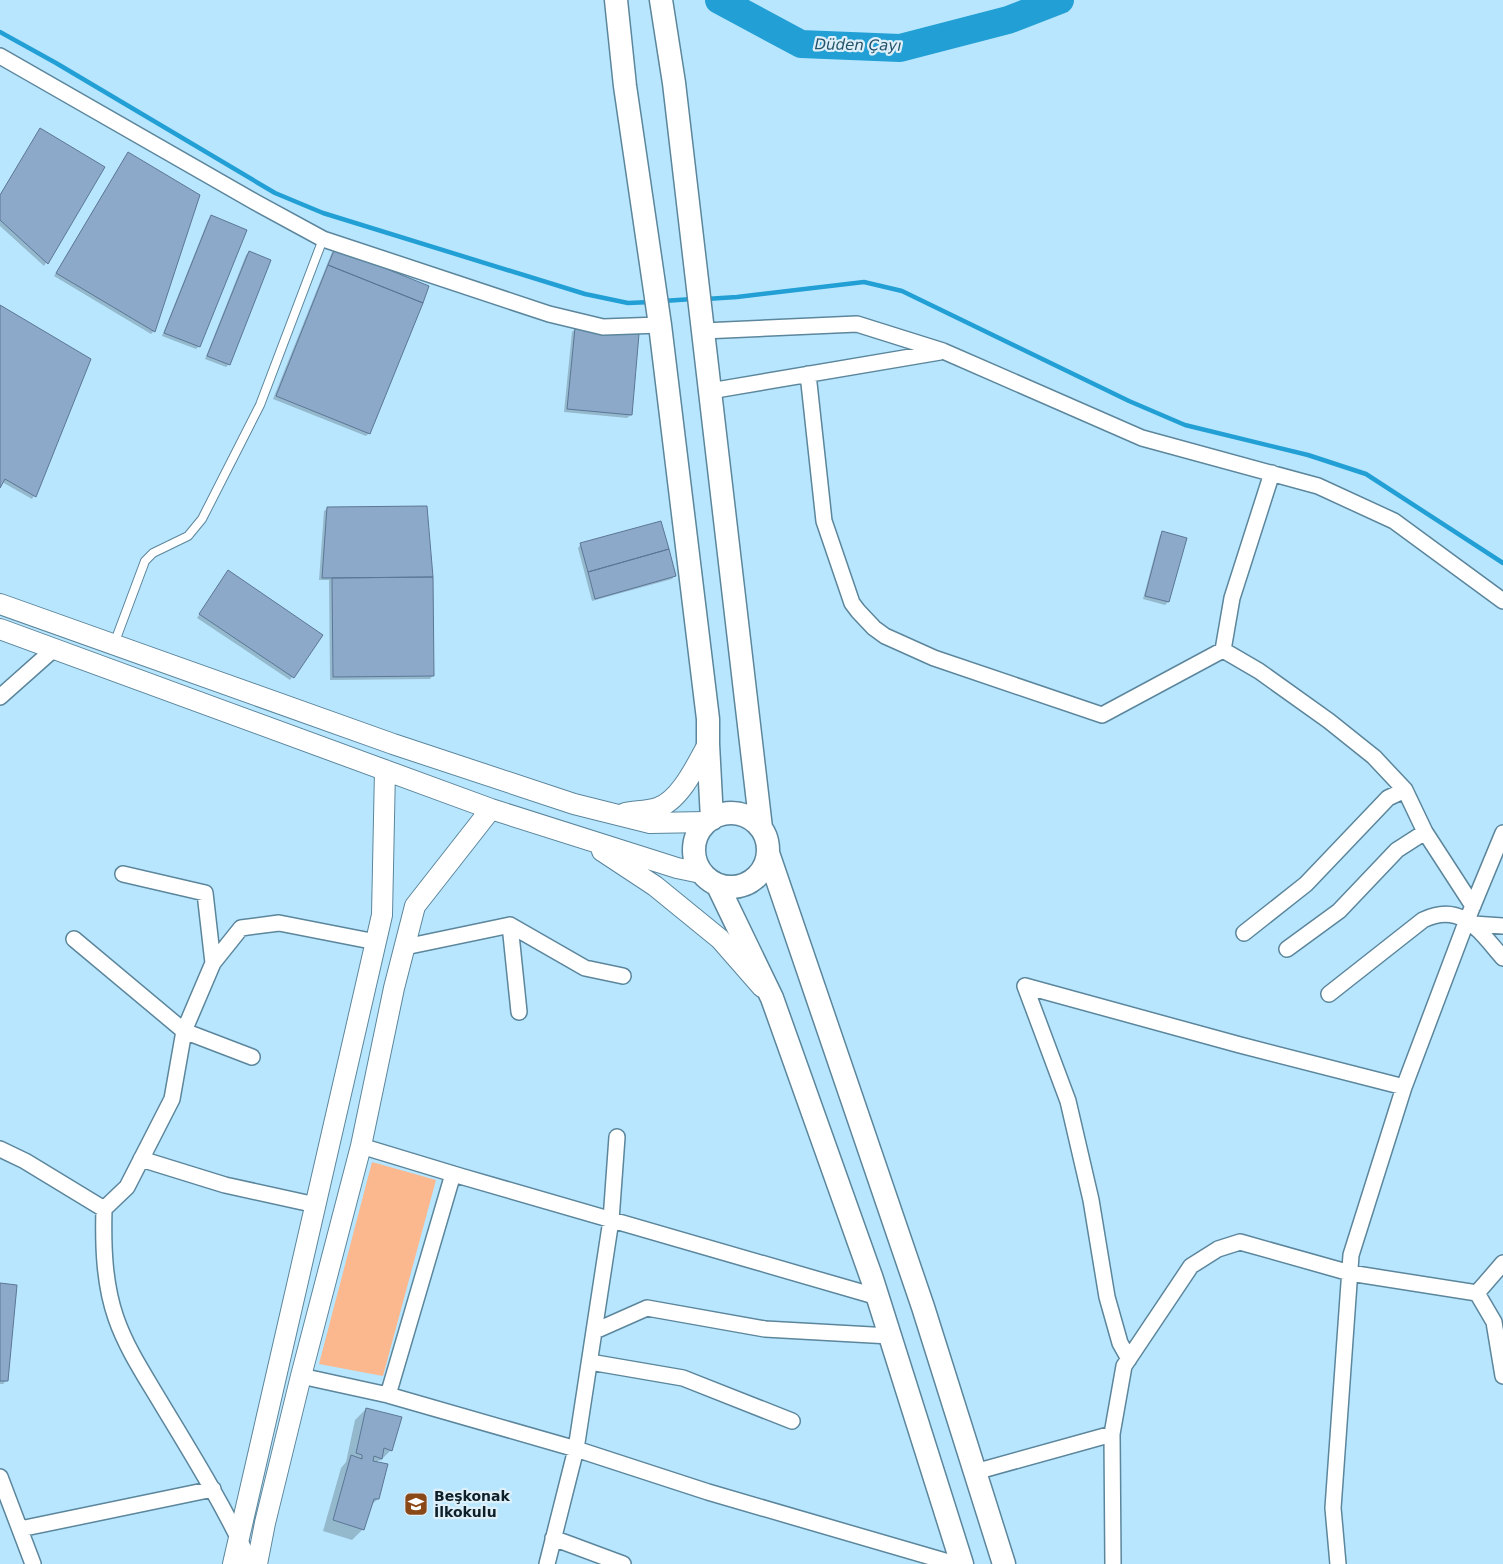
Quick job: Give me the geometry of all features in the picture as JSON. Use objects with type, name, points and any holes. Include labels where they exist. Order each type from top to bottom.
[{"type":"main road","points":[[616,0],[626,86],[660,325],[707,710],[709,820]]},
{"type":"main road","points":[[661,0],[674,82],[761,828]]},
{"type":"main road","points":[[0,604],[113,646],[393,744],[565,801],[612,815],[650,822],[709,820]]},
{"type":"main road","points":[[0,629],[491,809],[676,868],[730,888],[741,887],[751,882],[760,874],[766,864],[768,853]]},
{"type":"main road","points":[[612,815],[658,807],[677,794],[692,774],[708,744]]},
{"type":"main road","points":[[233,1564],[382,915],[386,770]]},
{"type":"main road","points":[[257,1564],[265,1523],[301,1376],[361,1146],[415,906],[491,809]]},
{"type":"main road","points":[[962,1564],[878,1297],[772,998],[710,880],[695,858],[695,841],[699,831],[709,820],[717,816],[729,813],[741,814],[752,820],[761,828],[766,836],[768,853],[922,1307],[1004,1564]]},
{"type":"main road","points":[[584,839],[655,886],[720,939],[772,998]]},
{"type":"street","points":[[0,56],[255,202],[322,238],[549,314],[603,327],[660,325]]},
{"type":"street","points":[[703,330],[857,324],[943,351],[1142,438],[1318,486],[1394,522],[1503,601]]},
{"type":"street","points":[[710,391],[943,351]]},
{"type":"street","points":[[808,374],[824,521],[852,603],[864,619],[885,636],[934,658],[1102,715],[1223,650]]},
{"type":"street","points":[[1223,650],[1232,598],[1272,473]]},
{"type":"street","points":[[0,696],[6,683],[54,649]]},
{"type":"street","points":[[1223,650],[1259,671],[1329,721],[1374,757],[1405,790],[1426,832],[1473,906]]},
{"type":"street","points":[[1244,933],[1306,884],[1388,798],[1405,790]]},
{"type":"street","points":[[1286,949],[1339,911],[1396,850],[1426,832]]},
{"type":"street","points":[[1338,1564],[1333,1508],[1351,1255],[1404,1086],[1470,922],[1473,906],[1503,833]]},
{"type":"street","points":[[123,874],[205,893],[213,963]]},
{"type":"street","points":[[1328,994],[1423,920],[1434,915],[1447,913],[1470,922],[1503,926]]},
{"type":"street","points":[[1470,922],[1503,958]]},
{"type":"street","points":[[251,1564],[213,1489],[131,1352],[116,1318],[108,1288],[104,1209],[127,1187],[172,1099],[184,1031],[213,963],[241,928],[280,923],[376,942]]},
{"type":"street","points":[[405,947],[510,925],[585,968],[623,976]]},
{"type":"street","points":[[510,925],[519,1012]]},
{"type":"street","points":[[74,939],[184,1031],[252,1057]]},
{"type":"street","points":[[1129,1359],[1120,1344],[1107,1298],[1091,1200],[1068,1101],[1025,986],[1404,1086]]},
{"type":"street","points":[[547,1564],[576,1449],[611,1220],[617,1137]]},
{"type":"street","points":[[361,1146],[878,1297]]},
{"type":"street","points":[[0,1149],[24,1161],[104,1209]]},
{"type":"street","points":[[142,1159],[225,1185],[316,1205]]},
{"type":"street","points":[[388,1394],[453,1174]]},
{"type":"street","points":[[1113,1564],[1112,1434],[1124,1366],[1191,1266],[1218,1249],[1240,1242],[1350,1273],[1477,1293]]},
{"type":"street","points":[[1477,1293],[1503,1263]]},
{"type":"street","points":[[1477,1293],[1494,1322],[1503,1376]]},
{"type":"street","points":[[595,1330],[647,1308],[765,1329],[890,1336]]},
{"type":"street","points":[[590,1362],[683,1378],[792,1421]]},
{"type":"street","points":[[301,1376],[388,1394],[576,1449],[708,1492],[955,1564]]},
{"type":"street","points":[[975,1472],[1112,1434]]},
{"type":"street","points":[[0,1477],[33,1564]]},
{"type":"street","points":[[20,1529],[213,1489]]},
{"type":"street","points":[[553,1538],[623,1564]]},
{"type":"lane","points":[[113,646],[145,561],[152,553],[188,536],[202,519],[260,405],[322,238]]},
{"type":"shaded area","points":[[372,1162],[436,1180],[383,1376],[319,1364]]},
{"type":"building","points":[[40,128],[105,167],[48,264],[0,220],[0,195]]},
{"type":"building","points":[[128,152],[200,195],[155,332],[56,273]]},
{"type":"building","points":[[211,215],[247,230],[200,347],[164,333]]},
{"type":"building","points":[[335,248],[429,286],[423,303],[328,265]]},
{"type":"building","points":[[249,251],[271,260],[230,365],[207,356]]},
{"type":"building","points":[[328,265],[423,303],[370,434],[276,396]]},
{"type":"building","points":[[0,305],[91,359],[36,497],[5,479],[0,488]]},
{"type":"building","points":[[575,328],[639,334],[632,415],[567,409]]},
{"type":"building","points":[[427,506],[433,577],[322,578],[327,507]]},
{"type":"building","points":[[661,521],[669,549],[588,572],[580,543]]},
{"type":"building","points":[[1162,531],[1187,538],[1169,602],[1145,596]]},
{"type":"building","points":[[669,549],[676,576],[595,599],[588,572]]},
{"type":"building","points":[[228,570],[323,635],[294,678],[199,614]]},
{"type":"building","points":[[433,577],[434,676],[333,677],[332,578]]},
{"type":"building","points":[[0,1283],[17,1285],[8,1381],[0,1381]]},
{"type":"building","points":[[366,1408],[402,1417],[392,1451],[384,1448],[382,1459],[374,1456],[373,1461],[388,1464],[379,1499],[374,1499],[364,1530],[333,1520],[351,1455],[362,1459],[362,1455],[356,1453]]},
{"type":"waterway","name":"Düden Çayı","points":[[719,0],[801,44],[900,48],[1008,20],[1060,0]]},
{"type":"waterway","points":[[0,32],[56,63],[275,193],[323,213],[585,294],[628,303],[651,302]]},
{"type":"waterway","points":[[706,299],[864,282],[902,291],[1129,401],[1185,425],[1308,455],[1366,474],[1503,563]]},
{"type":"waterway","points":[[663,301],[693,299]]},
{"type":"place","name":"Beşkonak İlkokulu","points":[[416,1504]]}]
